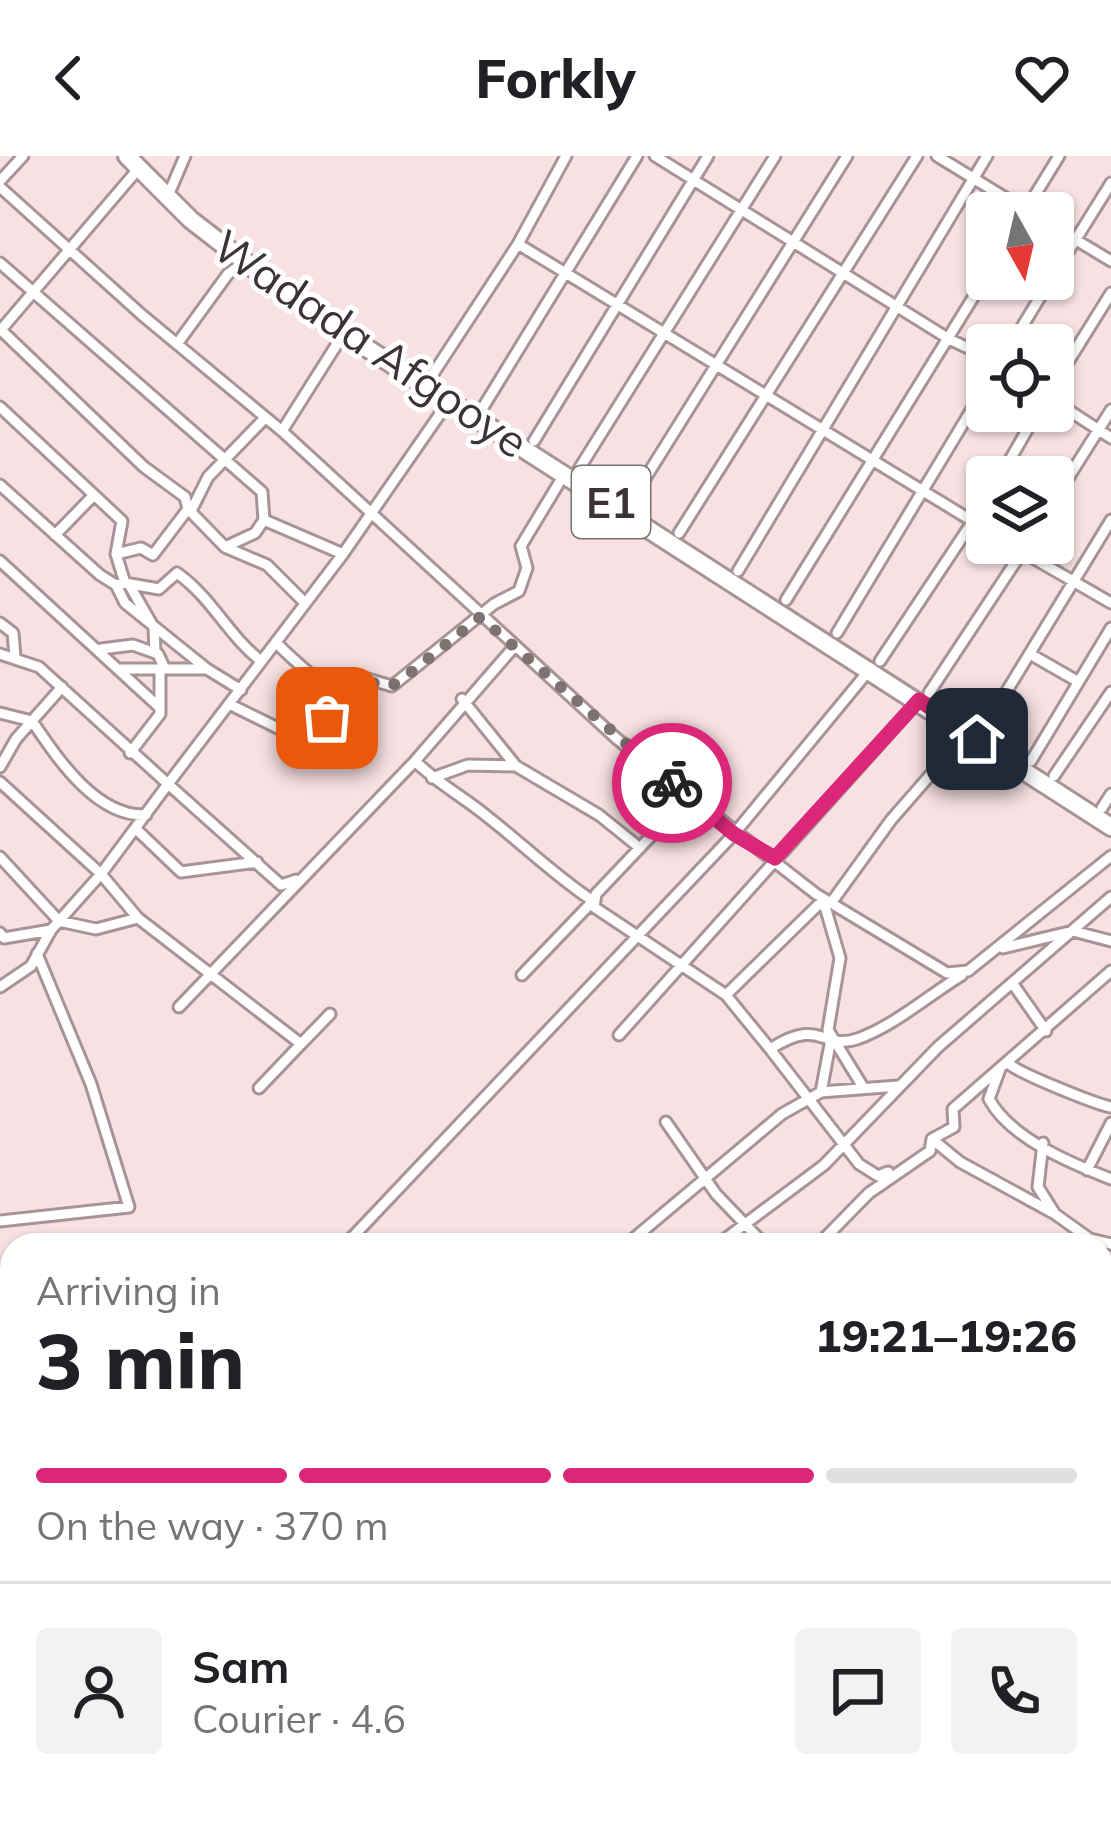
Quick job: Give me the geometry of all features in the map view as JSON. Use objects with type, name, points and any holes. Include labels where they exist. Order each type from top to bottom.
[{"type":"highway","name":"Wadada Afgooye","points":[[135,160],[250,257],[534,441],[572,471],[631,501],[837,633],[876,665]]},
{"type":"highway","name":"Wadada Afgooye","points":[[135,160],[242,264],[344,333],[572,471],[924,696],[1111,827]]},
{"type":"highway","name":"Wadada Afgooye","points":[[975,731],[1108,806]]},
{"type":"street","points":[[22,156],[0,184],[373,513],[480,617],[734,834],[775,858],[828,903],[947,973],[962,975]]},
{"type":"street","points":[[170,191],[185,156]]},
{"type":"street","points":[[431,376],[518,244],[566,156]]},
{"type":"street","points":[[482,409],[637,156]]},
{"type":"street","points":[[655,156],[966,347]]},
{"type":"street","points":[[534,441],[708,156]]},
{"type":"street","points":[[321,680],[348,674],[392,686],[519,591],[526,568],[521,546],[667,334],[776,156]]},
{"type":"street","points":[[631,501],[847,156]]},
{"type":"street","points":[[679,533],[917,156]]},
{"type":"street","points":[[937,156],[993,192]]},
{"type":"street","points":[[738,571],[987,156]]},
{"type":"street","points":[[1038,192],[1059,156]]},
{"type":"street","points":[[135,160],[73,252],[0,330],[143,466],[185,496],[188,513],[225,547],[267,565],[305,603]]},
{"type":"street","points":[[1074,241],[1111,183]]},
{"type":"street","points":[[1076,238],[1111,261]]},
{"type":"street","points":[[518,244],[966,517]]},
{"type":"street","points":[[0,263],[36,290],[222,462],[262,492],[264,520],[254,533],[225,547]]},
{"type":"street","points":[[177,344],[217,296],[227,274],[242,264]]},
{"type":"street","points":[[1074,352],[1111,292]]},
{"type":"street","points":[[786,600],[972,300]]},
{"type":"street","points":[[282,431],[344,333]]},
{"type":"street","points":[[0,987],[31,967],[55,925],[101,874],[344,554],[450,400]]},
{"type":"street","points":[[0,407],[122,521],[116,554],[125,603],[206,669],[241,690]]},
{"type":"street","points":[[1074,468],[1111,410]]},
{"type":"street","points":[[1074,414],[1111,438]]},
{"type":"street","points":[[116,554],[141,548],[153,555],[222,462],[265,418]]},
{"type":"street","points":[[837,633],[966,420]]},
{"type":"street","points":[[0,485],[55,535],[124,584],[159,589],[177,573],[223,614],[232,637],[261,661]]},
{"type":"street","points":[[55,535],[92,497]]},
{"type":"street","points":[[264,520],[344,554]]},
{"type":"street","points":[[725,995],[828,903],[891,820],[975,731],[1030,654],[1111,520]]},
{"type":"street","points":[[356,1233],[734,834],[876,665],[966,534]]},
{"type":"street","points":[[0,561],[159,707]]},
{"type":"street","points":[[619,1035],[924,696],[1014,564]]},
{"type":"street","points":[[1046,564],[1111,603]]},
{"type":"street","points":[[0,622],[13,633],[15,657]]},
{"type":"street","points":[[130,753],[158,720],[162,669],[155,652],[154,628]]},
{"type":"street","points":[[1030,761],[1111,628]]},
{"type":"street","points":[[229,704],[306,739],[320,733],[329,710],[321,680],[276,642]]},
{"type":"street","points":[[101,649],[133,645],[155,652]]},
{"type":"street","points":[[179,1007],[415,760],[463,699],[514,646]]},
{"type":"street","points":[[0,654],[39,667],[281,884],[300,878]]},
{"type":"street","points":[[1030,654],[1077,681]]},
{"type":"street","points":[[121,669],[206,669]]},
{"type":"street","points":[[329,710],[349,702],[366,681]]},
{"type":"street","points":[[0,766],[62,687]]},
{"type":"street","points":[[1054,776],[1111,692]]},
{"type":"street","points":[[463,699],[516,766],[599,815],[640,848]]},
{"type":"street","points":[[0,713],[32,721],[52,753],[109,808],[123,816],[146,815]]},
{"type":"street","points":[[415,760],[634,937],[725,995],[816,1095],[859,1164],[878,1176],[930,1151],[932,1139],[954,1126],[953,1109],[1111,971]]},
{"type":"street","points":[[432,778],[468,765],[516,766]]},
{"type":"street","points":[[0,782],[101,874],[138,918],[301,1044]]},
{"type":"street","points":[[523,975],[688,796]]},
{"type":"street","points":[[136,829],[181,872],[257,862]]},
{"type":"street","points":[[770,1049],[796,1034],[813,1031],[830,1039],[860,1038],[998,949],[1111,856]]},
{"type":"street","points":[[0,857],[55,925]]},
{"type":"street","points":[[733,1233],[844,1143],[898,1086],[1111,897]]},
{"type":"street","points":[[816,1095],[830,1039],[840,958],[828,903]]},
{"type":"street","points":[[1,937],[55,925],[96,929],[138,918]]},
{"type":"street","points":[[998,949],[1073,931],[1111,941]]},
{"type":"street","points":[[0,1221],[129,1207],[129,1193],[91,1084],[38,954]]},
{"type":"street","points":[[1013,984],[1046,1030]]},
{"type":"street","points":[[259,1088],[330,1014]]},
{"type":"street","points":[[830,1039],[863,1088]]},
{"type":"street","points":[[1004,1066],[1048,1078],[1111,1107]]},
{"type":"street","points":[[1004,1066],[989,1099],[998,1116],[1111,1179]]},
{"type":"street","points":[[640,1233],[782,1114],[816,1095],[898,1086]]},
{"type":"street","points":[[666,1122],[705,1178],[755,1233]]},
{"type":"street","points":[[1088,1170],[1111,1123]]},
{"type":"street","points":[[932,1139],[960,1162],[1082,1233]]},
{"type":"street","points":[[1043,1143],[1037,1187],[1055,1214]]},
{"type":"street","points":[[831,1233],[898,1169]]},
{"type":"way so far","points":[[327,718],[329,710],[349,702],[366,681],[388,687],[399,682],[480,617],[672,783]]},
{"type":"route","points":[[672,783],[734,834],[775,858],[919,700],[977,739]]}]
